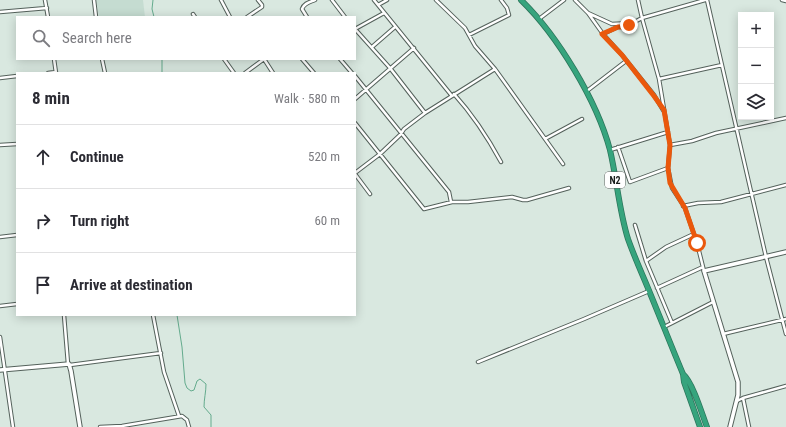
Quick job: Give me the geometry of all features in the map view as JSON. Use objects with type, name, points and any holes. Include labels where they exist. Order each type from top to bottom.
[{"type":"highway","name":"N2","points":[[522,0],[539,19],[568,60],[586,92],[603,129],[610,150],[621,212],[628,239],[683,374],[683,378],[700,427]]},
{"type":"highway","name":"N2","points":[[683,374],[687,378],[692,389],[707,427]]},
{"type":"street","points":[[45,0],[48,16]]},
{"type":"street","points":[[94,0],[96,16]]},
{"type":"street","points":[[221,0],[229,16]]},
{"type":"street","points":[[248,16],[262,7],[258,0]]},
{"type":"street","points":[[306,16],[302,9],[304,4],[315,0]]},
{"type":"street","points":[[332,0],[344,16]]},
{"type":"street","points":[[374,0],[453,95],[464,105],[502,162]]},
{"type":"street","points":[[378,5],[388,0]]},
{"type":"street","points":[[436,0],[465,28],[475,46],[495,69],[563,164]]},
{"type":"street","points":[[469,35],[509,15],[507,8],[501,0]]},
{"type":"street","points":[[539,19],[564,0]]},
{"type":"street","points":[[575,0],[588,13],[602,34],[626,61],[664,110]]},
{"type":"street","points":[[638,0],[659,79],[670,145],[668,168],[672,188],[683,206],[694,234],[738,382],[738,391],[730,427]]},
{"type":"street","points":[[602,34],[617,26],[706,0],[766,257],[784,320],[786,334]]},
{"type":"street","points":[[782,0],[786,1]]},
{"type":"street","points":[[0,12],[46,8]]},
{"type":"street","points":[[356,28],[384,13]]},
{"type":"street","points":[[588,13],[617,26]]},
{"type":"street","points":[[372,47],[395,27]]},
{"type":"street","points":[[356,30],[390,68],[425,113]]},
{"type":"street","points":[[356,97],[414,48]]},
{"type":"street","points":[[54,60],[56,72]]},
{"type":"street","points":[[102,60],[105,72]]},
{"type":"street","points":[[225,60],[233,72]]},
{"type":"street","points":[[246,72],[263,60]]},
{"type":"street","points":[[265,60],[272,72]]},
{"type":"street","points":[[303,60],[313,72]]},
{"type":"street","points":[[341,60],[351,72]]},
{"type":"street","points":[[586,92],[626,61]]},
{"type":"street","points":[[659,79],[722,65]]},
{"type":"street","points":[[356,173],[380,154],[401,133],[425,113],[495,69]]},
{"type":"street","points":[[0,78],[16,76]]},
{"type":"street","points":[[356,77],[449,192],[451,202]]},
{"type":"street","points":[[670,145],[692,141],[716,133],[786,118]]},
{"type":"street","points":[[545,139],[582,119]]},
{"type":"street","points":[[356,124],[424,209],[451,202],[468,202],[512,197],[527,200],[569,188]]},
{"type":"street","points":[[610,150],[668,132]]},
{"type":"street","points":[[0,145],[16,144]]},
{"type":"street","points":[[618,147],[630,182],[668,168]]},
{"type":"street","points":[[356,175],[370,194]]},
{"type":"street","points":[[683,206],[698,203],[721,202],[786,185]]},
{"type":"street","points":[[634,225],[646,261],[672,323]]},
{"type":"street","points":[[646,261],[666,248],[694,234]]},
{"type":"street","points":[[0,236],[16,235]]},
{"type":"street","points":[[657,288],[704,269],[786,252]]},
{"type":"street","points":[[478,362],[584,320],[649,291]]},
{"type":"street","points":[[664,327],[714,302]]},
{"type":"street","points":[[0,306],[16,304]]},
{"type":"street","points":[[64,316],[69,364],[80,427]]},
{"type":"street","points":[[153,316],[168,386],[179,416]]},
{"type":"street","points":[[724,334],[784,320]]},
{"type":"street","points":[[0,337],[6,369],[13,427]]},
{"type":"street","points":[[0,370],[69,364],[161,353]]},
{"type":"street","points":[[736,402],[743,398],[786,386]]},
{"type":"street","points":[[743,398],[749,427]]},
{"type":"street","points":[[100,427],[122,426],[179,416],[182,416],[186,420],[189,427]]},
{"type":"shaded area","points":[[96,0],[143,0],[145,16],[99,16]]},
{"type":"waterway","points":[[153,0],[152,9],[154,16]]},
{"type":"waterway","points":[[162,60],[162,72]]},
{"type":"waterway","points":[[177,316],[182,347],[185,383],[187,388],[191,391],[194,390],[197,381],[200,379],[206,384],[204,407],[211,415],[211,427]]},
{"type":"route","points":[[629,25],[618,27],[602,34],[622,55],[664,110],[670,139],[668,168],[670,183],[685,208],[697,243]]}]
